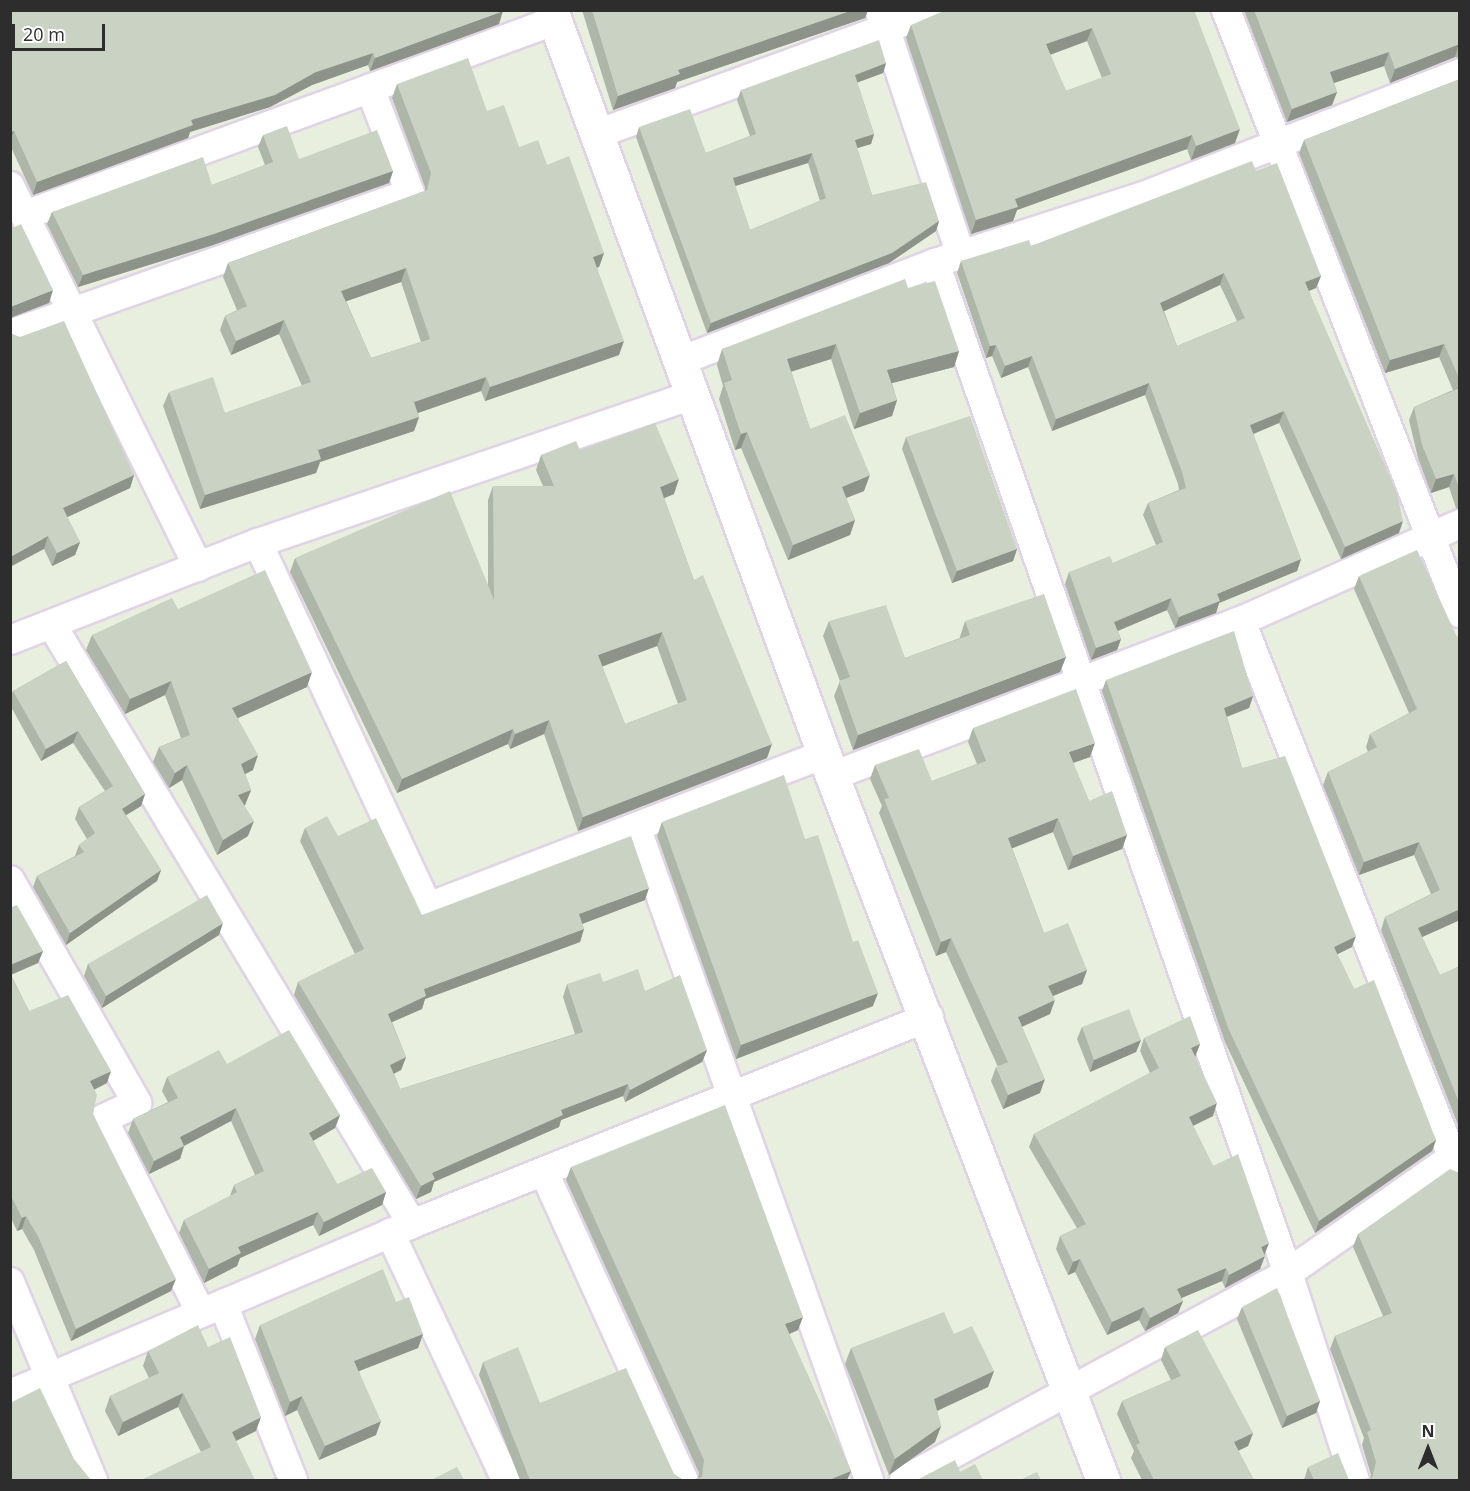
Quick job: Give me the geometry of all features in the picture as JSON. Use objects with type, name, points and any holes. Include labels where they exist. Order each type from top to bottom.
[{"type":"street","points":[[597,134],[883,19],[936,10]]},
{"type":"street","points":[[1226,10],[1280,140],[1460,613]]},
{"type":"street","points":[[25,215],[370,88],[552,16],[828,765],[929,1017],[1103,1480]]},
{"type":"street","points":[[883,19],[948,259],[1079,678],[1288,1273],[1355,1480]]},
{"type":"street","points":[[680,361],[948,259],[1141,197],[1280,140],[1460,74]]},
{"type":"street","points":[[10,334],[71,309],[410,193],[370,88]]},
{"type":"street","points":[[10,186],[198,567]]},
{"type":"street","points":[[10,640],[258,543],[693,395]]},
{"type":"street","points":[[258,543],[428,907],[636,827],[828,765],[1241,621],[1460,524]]},
{"type":"street","points":[[904,1480],[1069,1389],[1288,1273],[1457,1161],[1241,621]]},
{"type":"street","points":[[52,625],[401,1229],[507,1480]]},
{"type":"street","points":[[636,827],[729,1100],[869,1480]]},
{"type":"street","points":[[10,880],[137,1103],[104,1119],[212,1308],[293,1480]]},
{"type":"street","points":[[10,1394],[401,1229],[729,1100],[929,1017]]},
{"type":"street","points":[[544,1172],[684,1480]]},
{"type":"street","points":[[10,1282],[93,1480]]},
{"type":"building","points":[[10,10],[503,11],[375,58],[373,53],[316,72],[275,95],[191,120],[193,125],[37,182],[14,131],[10,132]]},
{"type":"building","points":[[592,10],[853,10],[678,70],[680,74],[618,96]]},
{"type":"building","points":[[946,10],[1194,10],[1240,129],[1196,146],[1192,135],[1015,199],[1018,207],[976,220],[911,25]],"holes":[[[1092,28],[1111,74],[1066,91],[1046,44]]]},
{"type":"building","points":[[1254,10],[1460,10],[1460,44],[1395,69],[1389,52],[1330,72],[1337,92],[1292,109]]},
{"type":"building","points":[[879,40],[886,63],[855,75],[874,134],[855,140],[872,195],[926,182],[939,221],[892,253],[711,323],[639,127],[690,109],[706,153],[756,134],[741,90]],"holes":[[[812,153],[826,198],[750,230],[733,178]]]},
{"type":"building","points":[[468,58],[487,111],[504,105],[519,147],[538,140],[547,165],[569,156],[604,253],[593,257],[624,341],[490,387],[486,377],[414,402],[419,417],[318,450],[321,459],[205,495],[169,392],[213,377],[225,413],[311,382],[284,320],[236,341],[225,316],[247,306],[228,263],[427,190],[431,173],[397,84]],"holes":[[[406,268],[430,339],[371,358],[341,291]]]},
{"type":"building","points":[[1460,79],[1460,380],[1444,344],[1390,360],[1304,140]]},
{"type":"building","points":[[287,126],[299,159],[377,130],[393,171],[214,234],[83,275],[52,212],[203,157],[212,185],[273,162],[263,135]]},
{"type":"building","points":[[1252,161],[1256,171],[1277,163],[1321,276],[1305,282],[1397,493],[1403,521],[1345,547],[1284,411],[1250,425],[1301,559],[1217,594],[1220,601],[1179,617],[1171,598],[1114,622],[1121,639],[1096,648],[1069,572],[1110,556],[1113,563],[1163,542],[1148,503],[1186,488],[1149,383],[1056,419],[1032,356],[1005,366],[996,345],[990,346],[961,261],[1029,240],[1031,246]],"holes":[[[1224,273],[1245,318],[1177,346],[1160,303]]]},
{"type":"building","points":[[21,224],[53,290],[10,307],[10,229]]},
{"type":"building","points":[[905,279],[908,288],[935,281],[959,351],[887,370],[897,400],[860,413],[836,344],[787,359],[810,429],[845,415],[870,475],[842,487],[855,520],[793,545],[747,432],[741,434],[724,383],[732,380],[722,349]]},
{"type":"building","points":[[64,321],[134,475],[63,508],[80,542],[57,553],[48,536],[10,557],[10,333],[20,337]]},
{"type":"building","points":[[1460,388],[1460,491],[1454,474],[1436,479],[1422,445],[1414,407]]},
{"type":"building","points":[[970,416],[1017,549],[957,571],[906,437]]},
{"type":"building","points":[[655,423],[679,479],[660,487],[694,580],[703,575],[772,744],[583,817],[549,720],[515,734],[513,729],[402,779],[295,558],[450,491],[494,600],[493,486],[554,486],[541,455],[576,441],[580,450]],"holes":[[[662,632],[687,700],[625,724],[598,655]]]},
{"type":"building","points":[[1417,550],[1457,637],[1460,635],[1460,909],[1418,928],[1440,975],[1460,966],[1460,1105],[1385,917],[1440,890],[1419,842],[1364,862],[1328,772],[1377,747],[1370,734],[1417,709],[1359,576]]},
{"type":"building","points":[[265,570],[312,672],[232,708],[258,755],[241,764],[251,790],[238,795],[254,821],[223,840],[187,765],[175,773],[159,747],[190,735],[171,681],[130,699],[92,635],[172,598],[178,609]]},
{"type":"building","points":[[1044,594],[1066,657],[858,735],[839,681],[850,677],[829,621],[886,605],[905,658],[970,635],[965,621]]},
{"type":"building","points":[[1234,631],[1253,696],[1224,708],[1242,768],[1285,756],[1356,936],[1334,947],[1354,989],[1374,980],[1436,1140],[1319,1221],[1229,1030],[1106,680]]},
{"type":"building","points":[[66,661],[145,794],[122,809],[161,870],[70,933],[37,876],[84,852],[79,845],[95,833],[79,807],[113,786],[78,731],[46,749],[13,691]]},
{"type":"building","points":[[1076,689],[1095,743],[1069,752],[1089,801],[1112,791],[1127,835],[1073,856],[1058,818],[1008,838],[1044,933],[1068,923],[1087,970],[1048,986],[1055,1000],[1018,1017],[1045,1079],[1008,1095],[996,1067],[1008,1062],[951,938],[941,942],[884,799],[889,798],[875,765],[919,749],[932,781],[986,761],[973,728]]},
{"type":"building","points":[[784,775],[805,839],[818,835],[853,942],[858,940],[878,993],[741,1045],[662,822]]},
{"type":"building","points":[[327,816],[338,836],[376,818],[422,915],[631,836],[649,888],[579,914],[584,929],[424,989],[426,996],[388,1014],[406,1057],[390,1065],[400,1089],[583,1032],[567,984],[600,973],[603,982],[638,969],[645,991],[680,975],[707,1050],[630,1090],[628,1084],[561,1110],[563,1115],[432,1173],[435,1179],[421,1186],[298,982],[364,949],[305,828]]},
{"type":"building","points":[[207,895],[223,923],[106,996],[88,964]]},
{"type":"building","points":[[17,905],[43,951],[10,965],[10,908]]},
{"type":"building","points":[[10,974],[29,1011],[68,995],[111,1071],[90,1081],[97,1095],[93,1114],[176,1279],[76,1329],[39,1238],[26,1216],[22,1218],[10,1194]]},
{"type":"building","points":[[1129,1009],[1141,1040],[1094,1060],[1082,1027]]},
{"type":"building","points":[[1190,1016],[1200,1044],[1191,1048],[1217,1103],[1189,1117],[1213,1166],[1238,1154],[1269,1243],[1261,1247],[1265,1256],[1229,1275],[1226,1268],[1177,1289],[1183,1301],[1150,1318],[1144,1307],[1112,1322],[1080,1259],[1073,1262],[1060,1236],[1086,1224],[1034,1134],[1159,1068],[1144,1038]]},
{"type":"building","points":[[289,1030],[340,1115],[309,1133],[337,1184],[372,1168],[386,1192],[324,1222],[318,1212],[238,1247],[241,1253],[209,1269],[184,1220],[237,1192],[234,1185],[264,1171],[236,1108],[180,1137],[184,1146],[154,1161],[133,1119],[178,1098],[167,1077],[219,1050],[227,1064]]},
{"type":"building","points":[[725,1105],[803,1317],[785,1324],[851,1471],[829,1480],[692,1480],[702,1477],[704,1460],[571,1167]]},
{"type":"building","points":[[1450,1169],[1460,1173],[1460,1480],[1349,1480],[1372,1478],[1376,1462],[1367,1432],[1371,1430],[1335,1336],[1392,1313],[1358,1234]]},
{"type":"building","points":[[383,1269],[396,1302],[409,1297],[423,1334],[354,1361],[381,1421],[325,1446],[302,1396],[290,1402],[260,1325]]},
{"type":"building","points":[[1277,1288],[1320,1401],[1287,1416],[1242,1307]]},
{"type":"building","points":[[944,1312],[954,1334],[972,1326],[994,1371],[934,1399],[941,1426],[895,1459],[851,1348]]},
{"type":"building","points":[[198,1325],[208,1347],[230,1337],[261,1417],[232,1432],[255,1480],[141,1480],[211,1447],[183,1393],[123,1422],[110,1396],[159,1373],[148,1351]]},
{"type":"building","points":[[1198,1330],[1253,1433],[1234,1442],[1254,1480],[1154,1480],[1136,1445],[1140,1443],[1122,1401],[1181,1376],[1165,1347]]},
{"type":"building","points":[[518,1347],[540,1403],[626,1368],[674,1474],[683,1480],[530,1480],[483,1362]]},
{"type":"building","points":[[40,1388],[74,1459],[91,1480],[10,1480],[10,1403]]},
{"type":"building","points":[[1338,1453],[1349,1480],[1314,1480],[1308,1467]]},
{"type":"building","points":[[955,1460],[960,1472],[975,1464],[983,1480],[917,1480]]},
{"type":"building","points":[[457,1467],[464,1480],[431,1480]]},
{"type":"building","points":[[1037,1472],[1041,1480],[1020,1480]]}]
